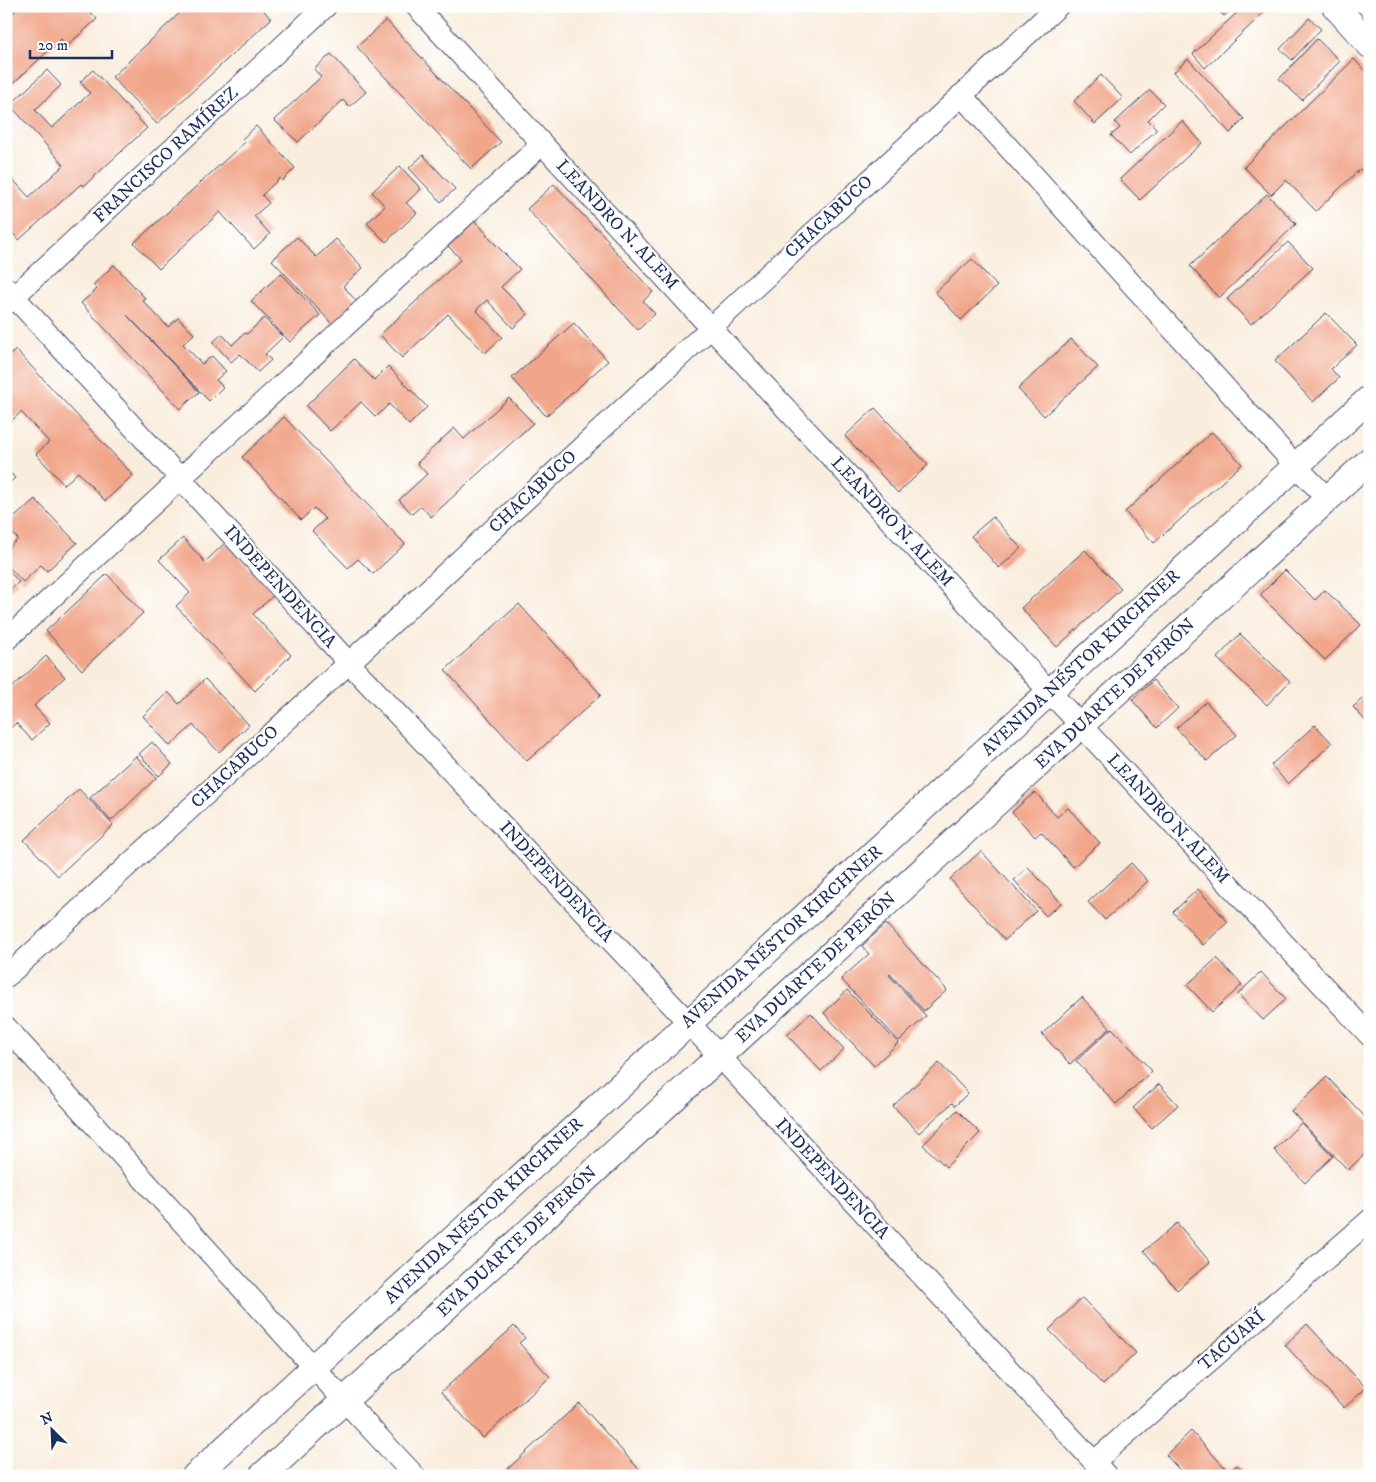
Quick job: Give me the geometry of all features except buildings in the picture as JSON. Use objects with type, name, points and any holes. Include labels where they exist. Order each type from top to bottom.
[{"type":"street","name":"FRANCISCO RAMÍREZ","points":[[9,296],[326,6]]},
{"type":"street","name":"LEANDRO N. ALEM","points":[[416,6],[710,327],[1370,1036]]},
{"type":"street","name":"CHACABUCO","points":[[6,977],[349,663],[1058,6]]},
{"type":"street","points":[[1334,6],[1370,45]]},
{"type":"street","points":[[961,95],[1328,499]]},
{"type":"street","points":[[6,640],[542,144]]},
{"type":"street","name":"INDEPENDENCIA","points":[[9,296],[181,479],[349,663],[688,1022],[1100,1469]]},
{"type":"street","name":"AVENIDA NÉSTOR KIRCHNER","points":[[195,1476],[1370,398]]},
{"type":"street","name":"EVA DUARTE DE PERÓN","points":[[262,1476],[1370,460]]},
{"type":"street","points":[[6,1027],[314,1368],[415,1476]]},
{"type":"street","name":"TACUARÍ","points":[[1100,1469],[1370,1220]]}]
